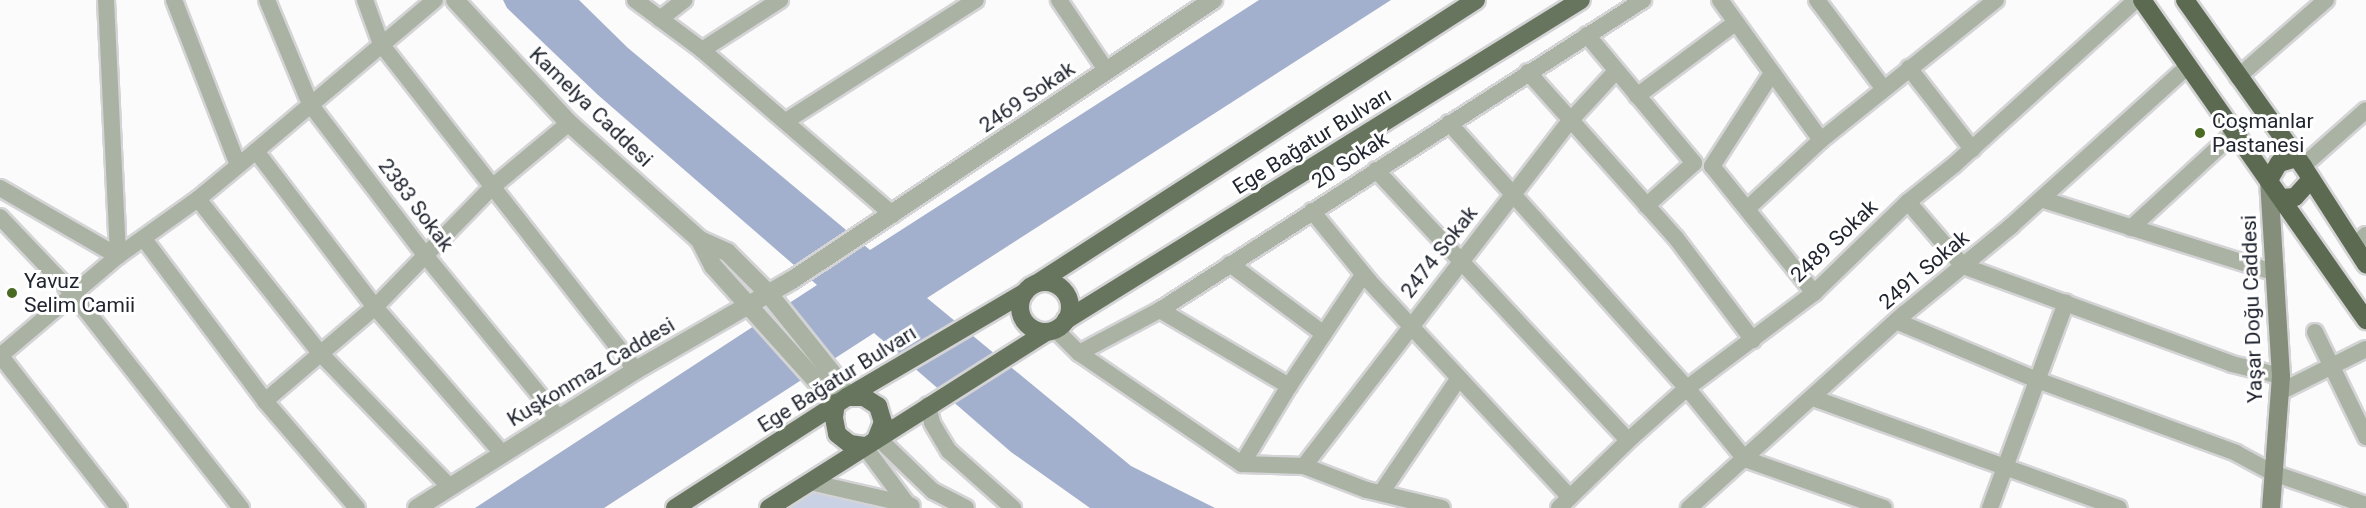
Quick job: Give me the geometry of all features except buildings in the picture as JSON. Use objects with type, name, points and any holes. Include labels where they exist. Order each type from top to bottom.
[{"type":"highway","points":[[2142,0],[2366,320]]},
{"type":"highway","points":[[2185,0],[2303,168],[2360,241],[2366,264]]},
{"type":"highway","points":[[2269,180],[2279,163],[2303,168]]},
{"type":"highway","points":[[2282,198],[2295,197],[2303,168]]},
{"type":"main road","name":"Ege Bağatur Bulvarı","points":[[675,508],[841,400],[1032,287],[1476,0]]},
{"type":"main road","name":"Ege Bağatur Bulvarı","points":[[769,508],[928,405],[1581,0]]},
{"type":"main road","name":"Yaşar Doğu Caddesi","points":[[2269,180],[2280,384],[2271,508]]},
{"type":"main road","points":[[1056,284],[1063,289],[1070,304],[1056,327],[1031,328],[1025,322],[1020,307],[1032,287],[1056,284]]},
{"type":"main road","points":[[864,397],[878,406],[883,422],[871,442],[850,444],[837,434],[834,418],[841,400],[864,397]]},
{"type":"street","points":[[106,0],[118,256]]},
{"type":"street","points":[[174,0],[238,165]]},
{"type":"street","name":"2383 Sokak","points":[[267,0],[310,104],[425,255],[559,419]]},
{"type":"street","points":[[365,0],[381,44],[491,188],[636,370]]},
{"type":"street","points":[[119,508],[0,356],[118,256],[198,199],[435,0]]},
{"type":"street","name":"Kamelya Caddesi","points":[[455,0],[569,123],[700,240],[726,252],[772,298],[841,400]]},
{"type":"street","points":[[634,0],[702,50],[893,215]]},
{"type":"street","points":[[660,19],[684,0]]},
{"type":"street","points":[[702,50],[780,0]]},
{"type":"street","points":[[786,121],[976,0]]},
{"type":"street","points":[[1059,0],[1106,70]]},
{"type":"street","name":"2469 Sokak","points":[[792,280],[893,215],[1213,0]]},
{"type":"street","name":"20 Sokak","points":[[1079,353],[1160,310],[1643,0]]},
{"type":"street","points":[[1720,0],[1821,140]]},
{"type":"street","points":[[1817,0],[1883,88]]},
{"type":"street","points":[[1748,208],[1821,140],[1883,88],[1996,0]]},
{"type":"street","name":"2489 Sokak","points":[[1564,503],[1628,440],[1687,388],[1814,293],[1908,202],[1972,148],[2136,0]]},
{"type":"street","points":[[2238,77],[2326,0]]},
{"type":"street","points":[[1637,96],[1736,23]]},
{"type":"street","points":[[1587,35],[1694,163],[1646,206]]},
{"type":"street","name":"2491 Sokak","points":[[1689,508],[1896,321],[2042,199],[2188,66]]},
{"type":"street","points":[[1909,68],[1972,148]]},
{"type":"street","name":"2474 Sokak","points":[[1304,466],[1570,121],[1616,71]]},
{"type":"street","points":[[1528,72],[1676,238],[1753,340]]},
{"type":"street","points":[[1772,73],[1712,166],[1814,293]]},
{"type":"street","points":[[2303,168],[2366,110]]},
{"type":"street","points":[[265,401],[375,306],[491,188],[569,123]]},
{"type":"street","points":[[1449,123],[1687,388],[1745,459],[1884,508]]},
{"type":"street","points":[[2131,228],[2235,132]]},
{"type":"street","points":[[256,151],[375,306],[502,453]]},
{"type":"street","points":[[1376,170],[1628,440]]},
{"type":"street","points":[[0,188],[118,256]]},
{"type":"street","points":[[198,199],[321,354],[450,487]]},
{"type":"street","points":[[2042,199],[2275,273]]},
{"type":"street","points":[[1908,202],[1963,266],[2232,364],[2280,384],[2331,366],[2366,349]]},
{"type":"street","points":[[1312,211],[1363,274],[1459,378],[1564,503]]},
{"type":"street","points":[[0,217],[74,294],[241,508]]},
{"type":"street","points":[[144,239],[265,401],[357,508]]},
{"type":"street","name":"Kamelya Caddesi","points":[[700,240],[713,266],[753,309],[829,383]]},
{"type":"street","points":[[1230,264],[1324,334]]},
{"type":"street","points":[[1242,464],[1289,386],[1363,274]]},
{"type":"street","name":"Kuşkonmaz Caddesi","points":[[417,508],[636,370],[772,298],[792,280]]},
{"type":"street","points":[[1990,508],[2066,303]]},
{"type":"street","points":[[1160,310],[1289,386]]},
{"type":"street","points":[[1896,321],[2037,380],[2236,453],[2274,473],[2366,505]]},
{"type":"street","points":[[1056,327],[1079,353],[1242,464],[1304,466],[1381,493],[1442,508]]},
{"type":"street","points":[[2315,332],[2366,437]]},
{"type":"street","points":[[1381,493],[1459,378]]},
{"type":"street","points":[[1813,398],[2120,508]]},
{"type":"street","points":[[928,405],[932,423],[949,451],[1013,508]]},
{"type":"street","points":[[871,442],[911,506]]},
{"type":"street","points":[[871,442],[933,491],[966,508]]},
{"type":"street","points":[[810,482],[911,506]]},
{"type":"shaded area","points":[[503,0],[579,0],[628,48],[870,250],[1259,0],[1391,0],[927,298],[1131,466],[1215,508],[1090,508],[1011,452],[874,333],[604,508],[475,508],[817,285],[598,95],[507,8]]},
{"type":"shaded area","points":[[828,477],[893,508],[782,508]]},
{"type":"place","name":"Coşmanlar Pastanesi","points":[[2200,133]]},
{"type":"place","name":"Yavuz Selim Camii","points":[[12,293]]}]
